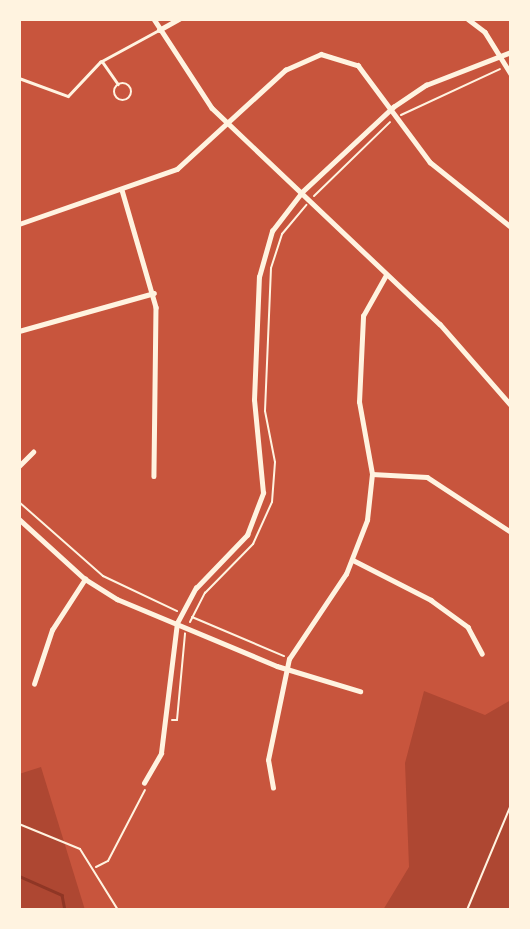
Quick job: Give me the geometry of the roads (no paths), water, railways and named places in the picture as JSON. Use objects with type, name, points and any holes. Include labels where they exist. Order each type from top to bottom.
[{"type":"street","points":[[154,19],[159,30],[229,126],[440,324],[511,405]]},
{"type":"street","points":[[159,30],[179,19]]},
{"type":"street","points":[[468,19],[501,57],[511,74]]},
{"type":"street","points":[[144,783],[161,753],[177,623],[196,588],[238,547],[259,508],[264,463],[254,400],[261,261],[272,231],[302,192],[393,107],[426,85],[511,52]]},
{"type":"street","points":[[19,224],[177,169],[229,126],[285,70],[321,54],[358,65],[393,107],[430,162],[511,227]]},
{"type":"street","points":[[122,190],[154,293],[154,476]]},
{"type":"street","points":[[273,788],[268,760],[286,670],[353,560],[367,520],[372,474],[359,402],[360,348],[363,316],[386,275]]},
{"type":"street","points":[[19,331],[154,293]]},
{"type":"street","points":[[19,466],[33,452]]},
{"type":"street","points":[[372,474],[427,477],[511,533]]},
{"type":"street","points":[[19,519],[85,579],[177,623],[286,670],[360,691]]},
{"type":"street","points":[[353,560],[431,600],[468,627],[482,653]]},
{"type":"street","points":[[34,684],[52,630],[85,579]]},
{"type":"lane","points":[[19,78],[68,96],[102,61],[159,30]]},
{"type":"lane","points":[[102,61],[118,85],[116,96],[128,99],[130,86],[118,85]]},
{"type":"waterway","points":[[19,876],[62,895],[65,910]]}]
